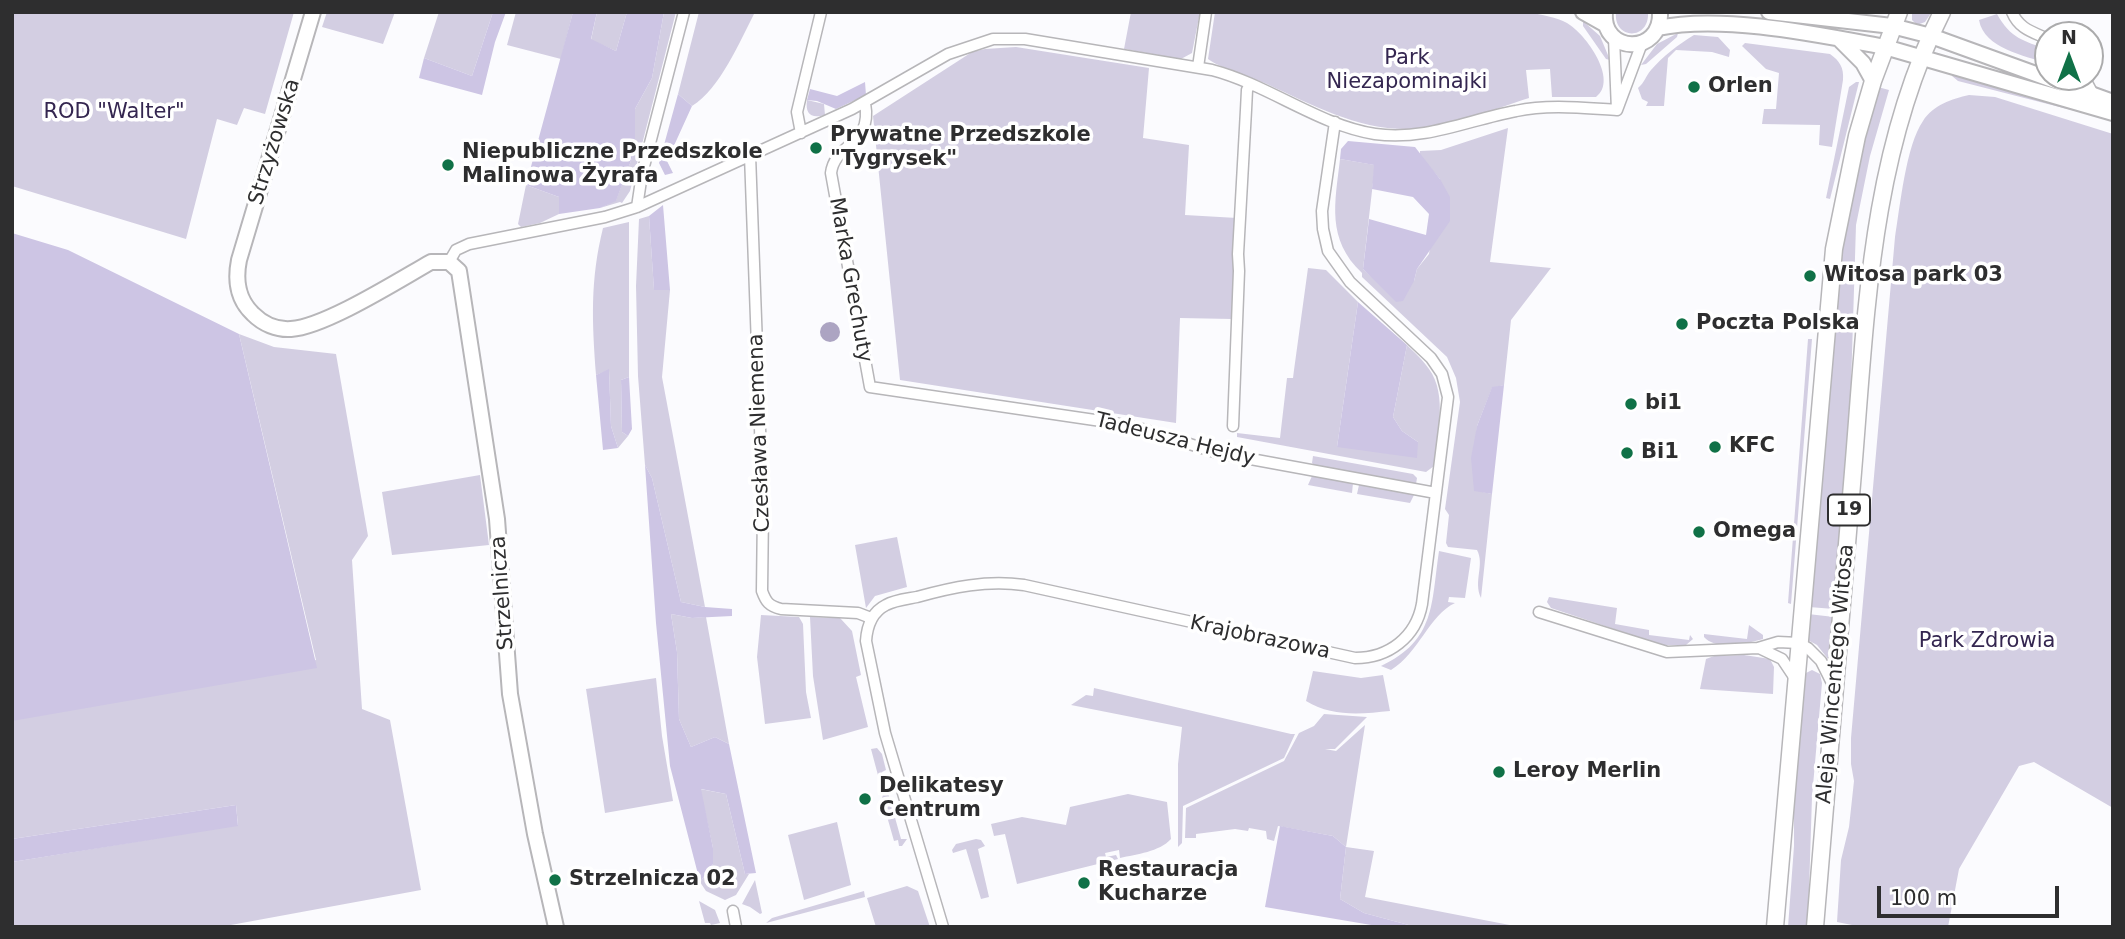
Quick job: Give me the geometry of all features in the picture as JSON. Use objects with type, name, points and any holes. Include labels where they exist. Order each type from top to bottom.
[{"type":"main road","name":"Aleja Wincentego Witosa","points":[[1815,927],[1863,344],[1876,226],[1895,136],[1941,12]]},
{"type":"main road","name":"Aleja Wincentego Witosa","points":[[1775,927],[1834,249],[1847,179],[1873,81],[1896,19]]},
{"type":"street","name":"Strzyżowska","points":[[313,12],[236,272],[240,296],[250,311],[274,327],[293,329],[332,315],[431,262],[449,262]]},
{"type":"street","points":[[637,207],[642,174],[684,12]]},
{"type":"street","points":[[801,133],[797,112],[821,12]]},
{"type":"street","points":[[1198,67],[1206,12]]},
{"type":"street","points":[[1583,12],[1608,25],[1627,44],[1642,43]]},
{"type":"street","points":[[1617,110],[1642,43],[1658,28],[1660,12]]},
{"type":"street","points":[[1769,12],[1896,19],[1931,36],[2113,102]]},
{"type":"street","points":[[2012,12],[2024,29],[2034,33]]},
{"type":"street","points":[[1658,28],[1704,23],[1753,27],[1885,47],[2113,113]]},
{"type":"street","points":[[1608,25],[1617,110]]},
{"type":"street","points":[[449,262],[457,250],[470,244],[605,217],[637,207],[865,103],[948,54],[993,39],[1025,39],[1224,73],[1335,122],[1376,134],[1415,135],[1437,132],[1519,110],[1617,110]]},
{"type":"street","points":[[1840,40],[1863,63],[1873,81]]},
{"type":"street","points":[[1233,426],[1238,254],[1246,100],[1250,83]]},
{"type":"street","name":"Marka Grechuty","points":[[865,103],[867,121],[864,129],[836,159],[831,173],[870,387]]},
{"type":"street","name":"Krajobrazowa","points":[[871,618],[885,605],[965,585],[1002,582],[1355,657],[1375,656],[1395,647],[1404,639],[1416,623],[1422,604],[1448,397],[1442,374],[1431,358],[1341,272],[1328,251],[1322,211],[1335,122]]},
{"type":"street","name":"Czesława Niemena","points":[[750,155],[763,497],[762,590],[766,602],[781,609],[858,613],[871,618]]},
{"type":"street","name":"Strzelnicza","points":[[449,262],[457,268],[461,276],[497,519],[510,694],[535,834],[556,927]]},
{"type":"street","name":"Tadeusza Hejdy","points":[[870,387],[1115,423],[1218,453],[1436,493]]},
{"type":"street","points":[[1539,612],[1667,652],[1758,648],[1778,642],[1799,643],[1821,661],[1835,691]]},
{"type":"street","points":[[871,618],[866,629],[866,640],[878,705],[906,809],[943,927]]},
{"type":"street","points":[[1758,648],[1777,655],[1796,680]]},
{"type":"street","points":[[733,911],[736,927]]},
{"type":"green space","name":"ROD \"Walter\"","points":[[12,12],[294,12],[265,114],[244,108],[237,125],[217,119],[186,239],[12,186]]},
{"type":"green space","points":[[327,12],[395,12],[383,44],[322,27]]},
{"type":"green space","points":[[439,12],[493,12],[472,76],[424,58]]},
{"type":"green space","points":[[516,12],[573,12],[561,59],[507,45]]},
{"type":"green space","points":[[597,12],[627,12],[616,51],[591,40]]},
{"type":"green space","points":[[664,12],[676,12],[630,191],[622,203],[600,208],[616,200],[635,150],[635,109],[652,78]]},
{"type":"green space","points":[[699,12],[755,12],[736,50],[712,88],[692,106],[678,94]]},
{"type":"green space","points":[[1131,12],[1200,12],[1192,53],[1181,59],[1124,49]]},
{"type":"green space","name":"Park Niezapominajki","points":[[1215,12],[1529,12],[1563,21],[1575,29],[1591,47],[1602,69],[1604,80],[1596,97],[1552,97],[1550,69],[1526,70],[1529,98],[1470,118],[1424,128],[1372,125],[1318,108],[1208,59]]},
{"type":"green space","points":[[1616,12],[1648,12],[1647,21],[1638,32],[1625,32],[1620,28]]},
{"type":"green space","points":[[1912,12],[1931,13],[1925,22],[1917,25],[1912,20]]},
{"type":"green space","points":[[1997,14],[2013,34],[2034,45],[2034,59],[1997,44],[1982,30],[1979,20]]},
{"type":"green space","points":[[1583,21],[1600,36],[1610,60],[1606,59],[1583,26]]},
{"type":"green space","points":[[1678,33],[1677,37],[1646,64],[1641,65],[1657,44]]},
{"type":"green space","points":[[1694,35],[1718,37],[1730,50],[1729,57],[1712,52],[1676,50],[1668,58],[1664,106],[1646,106],[1648,102],[1642,99],[1638,88],[1660,60]]},
{"type":"green space","points":[[1745,43],[1830,54],[1839,62],[1843,80],[1832,147],[1819,145],[1820,125],[1762,124],[1764,109],[1776,109],[1779,73],[1766,69],[1742,46]]},
{"type":"green space","points":[[1016,47],[1149,68],[1143,138],[1189,145],[1185,215],[1237,218],[1232,319],[1180,318],[1176,423],[900,380],[873,116],[972,52]]},
{"type":"green space","points":[[1952,73],[2047,97],[2079,112],[1958,81]]},
{"type":"green space","points":[[1859,82],[1830,199],[1826,198],[1849,87]]},
{"type":"green space","points":[[1878,87],[1889,90],[1870,156],[1856,225],[1850,418],[1834,609],[1809,607],[1840,256],[1855,170]]},
{"type":"green space","name":"Park Zdrowia","points":[[1969,95],[1995,97],[2113,134],[2113,808],[2034,762],[2019,766],[1959,869],[1948,927],[1862,927],[1837,922],[1841,860],[1849,827],[1854,781],[1851,738],[1895,237],[1904,177],[1917,132],[1927,115],[1937,107]]},
{"type":"green space","points":[[807,100],[824,104],[825,115],[810,114]]},
{"type":"green space","points":[[1508,128],[1490,262],[1551,268],[1511,320],[1504,385],[1492,388],[1477,426],[1474,490],[1492,494],[1481,598],[1477,550],[1448,547],[1446,543],[1449,515],[1445,509],[1460,402],[1456,378],[1447,357],[1362,277],[1338,234],[1335,205],[1340,159],[1375,165],[1363,269],[1376,281],[1414,281],[1417,269],[1429,254],[1440,179],[1420,156],[1420,151],[1441,150]]},
{"type":"green space","points":[[526,185],[559,197],[559,214],[540,223],[521,227],[518,224]]},
{"type":"green space","points":[[649,216],[654,289],[670,290],[662,377],[705,607],[681,602],[652,478],[645,465],[638,376],[636,286],[639,219]]},
{"type":"green space","points":[[629,222],[629,377],[621,380],[622,432],[628,436],[618,448],[611,426],[609,370],[596,375],[593,301],[603,228]]},
{"type":"green space","points":[[1308,268],[1326,270],[1358,302],[1337,447],[1418,442],[1402,431],[1393,417],[1407,345],[1435,379],[1440,403],[1434,466],[1426,472],[1237,437],[1237,433],[1280,438],[1287,378],[1293,378]]},
{"type":"green space","points":[[239,334],[274,347],[336,354],[368,536],[352,560],[362,709],[390,720],[421,890],[220,927],[12,927],[12,862],[238,825],[236,805],[12,839],[12,714],[316,660]]},
{"type":"green space","points":[[1808,339],[1812,339],[1791,604],[1788,603]]},
{"type":"green space","points":[[1313,456],[1413,474],[1417,478],[1416,484],[1315,466],[1312,463]]},
{"type":"green space","points":[[480,475],[489,545],[392,555],[382,492]]},
{"type":"green space","points":[[1312,476],[1353,483],[1352,493],[1308,485]]},
{"type":"green space","points":[[1359,485],[1414,495],[1410,503],[1357,494]]},
{"type":"green space","points":[[897,537],[907,587],[875,596],[866,608],[855,545]]},
{"type":"green space","points":[[1439,551],[1471,558],[1465,598],[1449,597],[1448,602],[1455,603],[1438,616],[1401,663],[1391,670],[1381,666],[1412,645],[1428,619]]},
{"type":"green space","points":[[1549,597],[1617,608],[1615,624],[1649,630],[1649,635],[1689,640],[1690,635],[1693,639],[1686,645],[1662,645],[1551,608],[1547,602]]},
{"type":"green space","points":[[671,614],[692,618],[706,617],[729,744],[715,737],[691,747],[679,719],[677,652]]},
{"type":"green space","points":[[1808,614],[1834,617],[1828,659],[1817,645],[1806,639]]},
{"type":"green space","points":[[761,615],[799,617],[803,624],[806,692],[811,718],[765,724],[757,657]]},
{"type":"green space","points":[[810,617],[840,618],[852,631],[861,675],[856,677],[868,727],[823,740],[813,676]]},
{"type":"green space","points":[[1749,625],[1763,635],[1763,639],[1724,645],[1704,637],[1704,634],[1747,639]]},
{"type":"green space","points":[[1744,655],[1770,659],[1774,667],[1773,694],[1700,689],[1706,659],[1714,656]]},
{"type":"green space","points":[[1812,670],[1820,674],[1822,683],[1812,797],[1808,922],[1807,927],[1788,927],[1794,846],[1794,791],[1804,674]]},
{"type":"green space","points":[[1313,671],[1361,678],[1383,675],[1390,711],[1336,712],[1306,701]]},
{"type":"green space","points":[[656,678],[673,801],[605,813],[586,689]]},
{"type":"green space","points":[[1094,688],[1295,734],[1284,758],[1183,806],[1182,843],[1178,847],[1178,764],[1182,727],[1071,705],[1086,695],[1093,696]]},
{"type":"green space","points":[[1324,714],[1367,717],[1335,749],[1325,749],[1336,751],[1365,725],[1346,847],[1333,836],[1278,826],[1274,841],[1267,839],[1266,831],[1249,828],[1248,831],[1235,829],[1185,838],[1186,808],[1284,761],[1299,733],[1314,726]]},
{"type":"green space","points":[[877,748],[882,754],[886,770],[882,772],[883,778],[891,776],[892,780],[885,782],[901,839],[907,839],[902,846],[899,846],[898,840],[894,841],[882,799],[871,749]]},
{"type":"green space","points":[[700,789],[726,794],[745,874],[749,874],[736,895],[725,900],[706,891],[700,882],[713,864],[713,848]]},
{"type":"green space","points":[[1128,794],[1167,802],[1171,839],[1147,852],[1120,858],[1119,850],[1105,853],[1106,857],[1116,855],[1118,859],[1017,884],[1005,834],[994,836],[991,824],[1022,817],[1066,825],[1070,807]]},
{"type":"green space","points":[[837,822],[851,885],[804,900],[788,835]]},
{"type":"green space","points":[[981,840],[985,846],[978,849],[989,897],[981,899],[966,849],[953,853],[952,850],[956,844]]},
{"type":"green space","points":[[1346,847],[1374,851],[1365,897],[1520,927],[1416,927],[1364,913],[1340,899]]},
{"type":"green space","points":[[755,880],[762,913],[760,914],[742,904]]},
{"type":"green space","points":[[907,886],[918,891],[930,927],[876,927],[867,898]]},
{"type":"green space","points":[[864,891],[865,897],[766,923],[772,918]]},
{"type":"green space","points":[[699,901],[715,910],[720,923],[705,923]]},
{"type":"shaded area","points":[[493,12],[506,12],[495,42],[482,95],[419,78],[424,58],[472,76]]},
{"type":"shaded area","points":[[573,12],[597,12],[591,39],[616,51],[627,12],[664,12],[652,78],[635,109],[635,150],[616,201],[600,208],[559,214],[559,197],[526,185]]},
{"type":"shaded area","points":[[865,82],[866,95],[836,109],[807,100],[810,89],[837,96]]},
{"type":"shaded area","points":[[678,94],[692,106],[667,161],[673,173],[665,175],[659,163]]},
{"type":"shaded area","points":[[1348,141],[1415,147],[1440,179],[1450,197],[1450,221],[1417,269],[1403,301],[1396,302],[1363,269],[1369,219],[1426,235],[1429,214],[1413,197],[1372,189],[1374,165],[1340,159],[1341,149]]},
{"type":"shaded area","points":[[663,205],[670,290],[654,290],[649,216]]},
{"type":"shaded area","points":[[12,233],[68,250],[239,334],[317,668],[12,721]]},
{"type":"shaded area","points":[[1358,302],[1407,345],[1393,417],[1402,431],[1418,442],[1417,458],[1337,447]]},
{"type":"shaded area","points":[[830,322],[837,325],[840,332],[837,339],[830,342],[823,339],[820,332],[823,325]]},
{"type":"shaded area","points":[[609,369],[611,426],[618,448],[603,450],[596,375]]},
{"type":"shaded area","points":[[629,377],[632,429],[628,436],[622,432],[621,380]]},
{"type":"shaded area","points":[[1504,385],[1492,494],[1474,491],[1471,458],[1477,426],[1492,387]]},
{"type":"shaded area","points":[[645,465],[652,478],[681,602],[732,609],[732,616],[692,618],[671,614],[677,652],[679,719],[691,747],[715,737],[729,744],[756,873],[745,874],[726,794],[701,789],[713,848],[713,864],[700,882],[670,766],[656,623]]},
{"type":"shaded area","points":[[236,805],[238,826],[12,862],[12,839]]},
{"type":"shaded area","points":[[1280,826],[1333,836],[1346,847],[1340,899],[1364,913],[1416,927],[1383,927],[1265,907]]},
{"type":"place","name":"Orlen","points":[[1694,87]]},
{"type":"place","name":"Prywatne Przedszkole \"Tygrysek\"","points":[[816,148]]},
{"type":"place","name":"Niepubliczne Przedszkole Malinowa Żyrafa","points":[[448,165]]},
{"type":"place","name":"Witosa park 03","points":[[1810,276]]},
{"type":"place","name":"Poczta Polska","points":[[1682,324]]},
{"type":"place","name":"bi1","points":[[1631,404]]},
{"type":"place","name":"KFC","points":[[1715,447]]},
{"type":"place","name":"Bi1","points":[[1627,453]]},
{"type":"place","name":"Omega","points":[[1699,532]]},
{"type":"place","name":"Leroy Merlin","points":[[1499,772]]},
{"type":"place","name":"Delikatesy Centrum","points":[[865,799]]},
{"type":"place","name":"Strzelnicza 02","points":[[555,880]]},
{"type":"place","name":"Restauracja Kucharze","points":[[1084,883]]}]
